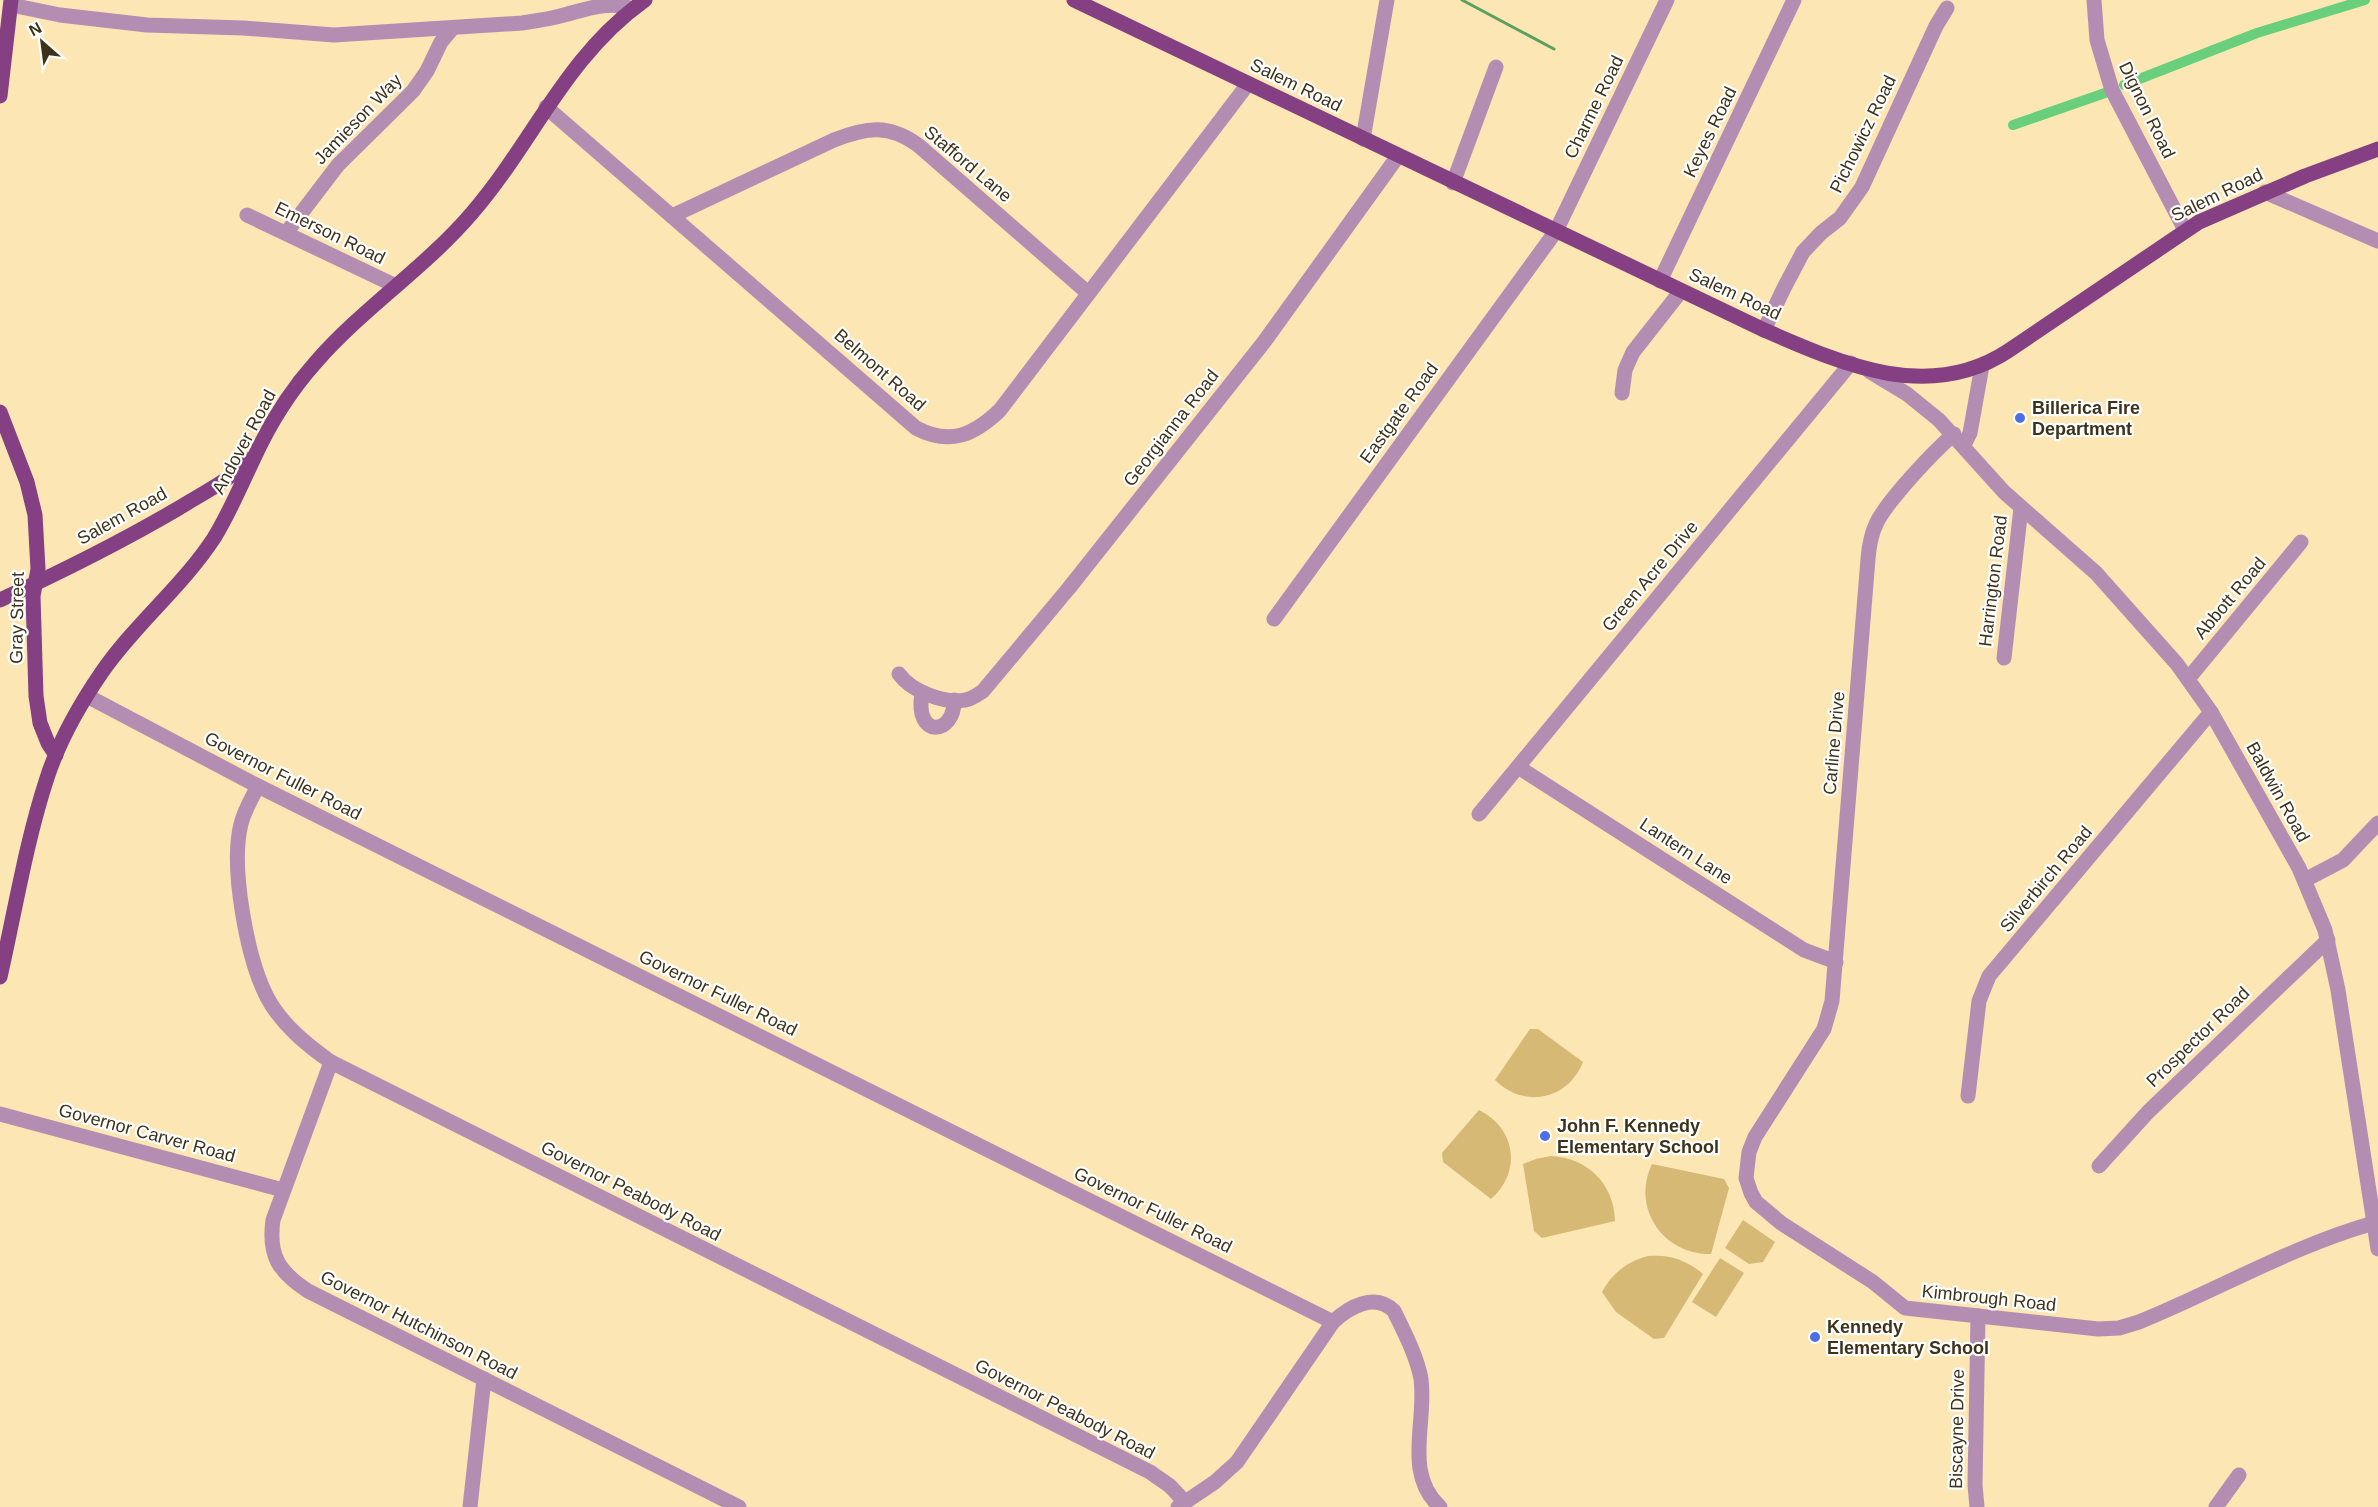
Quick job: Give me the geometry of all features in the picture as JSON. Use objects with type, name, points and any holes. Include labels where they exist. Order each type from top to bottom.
[{"type":"main road","name":"Salem Road","points":[[1074,0],[1764,330],[1855,364],[1893,375],[1920,378],[1955,375],[1982,366],[2008,351],[2185,230],[2224,209],[2378,149]]},
{"type":"main road","points":[[1,89],[11,3]]},
{"type":"main road","name":"Andover Road","points":[[0,977],[34,826],[56,754],[87,696],[121,648],[199,558],[220,528],[279,410],[316,361],[471,214],[508,165],[577,64],[609,29],[639,4]]},
{"type":"main road","name":"Gray Street","points":[[0,412],[21,465],[35,515],[38,569],[33,596],[36,696],[40,723],[48,743],[56,754]]},
{"type":"main road","name":"Salem Road","points":[[0,600],[132,535],[213,488],[255,455]]},
{"type":"main road","points":[[213,488],[236,498]]},
{"type":"street","points":[[1363,139],[1387,0]]},
{"type":"street","name":"Charme Road","points":[[1556,231],[1667,0]]},
{"type":"street","name":"Keyes Road","points":[[1660,281],[1794,0]]},
{"type":"street","name":"Dignon Road","points":[[2094,0],[2097,40],[2112,90],[2185,230]]},
{"type":"street","points":[[11,3],[60,15],[147,25],[243,28],[321,34],[452,28],[544,20],[610,4],[639,4]]},
{"type":"street","name":"Pichowicz Road","points":[[1764,330],[1803,252],[1840,218],[1862,187],[1936,26],[1951,3]]},
{"type":"street","name":"Jamieson Way","points":[[286,232],[348,153],[413,91],[427,71],[441,42],[452,28]]},
{"type":"street","points":[[1453,183],[1496,67]]},
{"type":"street","name":"Belmont Road","points":[[546,107],[916,428],[934,435],[954,436],[973,431],[990,419],[1010,397],[1248,84]]},
{"type":"street","name":"Stafford Lane","points":[[672,216],[834,140],[867,130],[888,130],[901,134],[918,145],[1088,294]]},
{"type":"street","name":"Georgianna Road","points":[[899,674],[904,681],[922,693],[954,700],[963,700],[983,691],[1069,588],[1264,342],[1398,156]]},
{"type":"street","points":[[2265,192],[2378,241]]},
{"type":"street","name":"Emerson Road","points":[[247,215],[396,286]]},
{"type":"street","name":"Eastgate Road","points":[[1274,619],[1556,231]]},
{"type":"street","points":[[1622,393],[1625,370],[1633,352],[1681,291]]},
{"type":"street","name":"Baldwin Road","points":[[1855,364],[1907,394],[1959,440],[1995,483],[2021,508],[2096,573],[2155,638],[2211,712],[2305,880],[2321,915],[2328,940],[2378,1249]]},
{"type":"street","name":"Green Acre Drive","points":[[1479,814],[1855,364]]},
{"type":"street","points":[[1959,440],[1971,431],[1982,366]]},
{"type":"street","name":"Carline Drive","points":[[1794,1074],[1826,1023],[1832,1000],[1870,544],[1876,525],[1886,509],[1959,440]]},
{"type":"street","name":"Harrington Road","points":[[2004,658],[2021,508]]},
{"type":"street","name":"Abbott Road","points":[[2188,679],[2301,542]]},
{"type":"street","points":[[922,693],[921,716],[926,724],[934,727],[944,724],[951,718],[954,711],[954,700]]},
{"type":"street","name":"Governor Fuller Road","points":[[87,696],[258,786],[1333,1322]]},
{"type":"street","name":"Silverbirch Road","points":[[1968,1096],[1979,1000],[1989,976],[2211,712]]},
{"type":"street","name":"Lantern Lane","points":[[1518,767],[1804,950],[1836,962]]},
{"type":"street","name":"Governor Peabody Road","points":[[258,786],[242,821],[237,861],[239,892],[256,967],[268,998],[278,1013],[302,1039],[331,1062],[1150,1472],[1170,1486],[1181,1505]]},
{"type":"street","points":[[2305,880],[2343,860],[2378,823]]},
{"type":"street","name":"Prospector Road","points":[[2099,1166],[2148,1112],[2328,940]]},
{"type":"street","name":"Governor Hutchinson Road","points":[[331,1062],[273,1220],[271,1237],[273,1252],[281,1268],[292,1280],[308,1292],[739,1507]]},
{"type":"street","name":"Kimbrough Road","points":[[1794,1074],[1755,1137],[1748,1157],[1746,1178],[1756,1202],[1781,1223],[1873,1282],[1903,1307],[1918,1311],[2092,1328],[2124,1327],[2337,1235],[2374,1223]]},
{"type":"street","name":"Governor Carver Road","points":[[0,1114],[283,1190]]},
{"type":"street","points":[[1181,1505],[1215,1482],[1237,1462],[1333,1322],[1348,1309],[1364,1303],[1379,1302],[1388,1305],[1394,1311],[1405,1334],[1420,1377],[1418,1467],[1428,1492],[1440,1507]]},
{"type":"street","name":"Biscayne Drive","points":[[1977,1507],[1975,1485],[1978,1316]]},
{"type":"street","points":[[470,1507],[484,1379]]},
{"type":"street","points":[[2216,1507],[2239,1475]]},
{"type":"shaded area","points":[[1530,1029],[1538,1029],[1583,1062],[1567,1085],[1544,1096],[1519,1095],[1506,1089],[1495,1080]]},
{"type":"shaded area","points":[[1479,1110],[1501,1128],[1510,1151],[1511,1164],[1507,1176],[1501,1188],[1491,1199],[1443,1162],[1442,1153]]},
{"type":"shaded area","points":[[1551,1156],[1576,1162],[1596,1175],[1610,1196],[1615,1221],[1542,1238],[1534,1231],[1523,1164]]},
{"type":"shaded area","points":[[1652,1164],[1724,1179],[1729,1188],[1711,1254],[1679,1247],[1666,1238],[1656,1226],[1649,1212],[1646,1197],[1647,1181]]},
{"type":"shaded area","points":[[1743,1220],[1775,1242],[1763,1262],[1749,1264],[1725,1248]]},
{"type":"shaded area","points":[[1648,1256],[1677,1259],[1703,1274],[1664,1338],[1654,1339],[1616,1312],[1602,1292],[1621,1269]]},
{"type":"shaded area","points":[[1720,1258],[1744,1273],[1716,1317],[1692,1302]]},
{"type":"waterway","points":[[1462,0],[1554,49]]},
{"type":"waterway","points":[[2124,85],[2257,33],[2365,0]]},
{"type":"waterway","points":[[2013,125],[2105,93]]},
{"type":"place","name":"Billerica Fire Department","points":[[2020,418]]},
{"type":"place","name":"John F. Kennedy Elementary School","points":[[1545,1136]]},
{"type":"place","name":"Kennedy Elementary School","points":[[1815,1337]]}]
